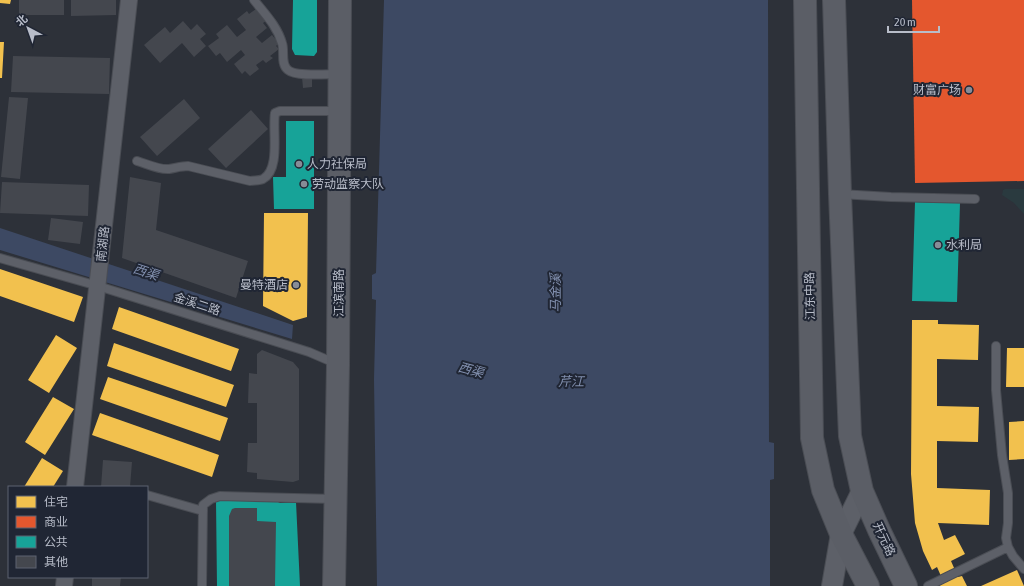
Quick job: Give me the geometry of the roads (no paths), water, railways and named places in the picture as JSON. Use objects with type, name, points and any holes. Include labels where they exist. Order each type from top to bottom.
[{"type":"main road","name":"江滨南路","points":[[334,586],[338,365],[340,0]]},
{"type":"main road","name":"江东中路","points":[[805,0],[812,438],[823,490],[841,534]]},
{"type":"main road","points":[[834,0],[850,436],[862,491]]},
{"type":"main road","name":"开元路","points":[[862,491],[906,586]]},
{"type":"main road","points":[[841,534],[868,586]]},
{"type":"street","name":"南湖路","points":[[76,486],[129,0]]},
{"type":"street","points":[[832,586],[841,534],[862,491]]},
{"type":"lane","points":[[254,0],[275,26],[283,45],[284,66],[288,70],[298,73],[340,74]]},
{"type":"lane","points":[[137,161],[168,169],[188,166],[250,181],[262,179],[267,175],[273,162],[275,113],[280,111],[340,111]]},
{"type":"lane","points":[[840,194],[975,199]]},
{"type":"lane","name":"金溪二路","points":[[0,258],[98,286],[309,352],[338,365]]},
{"type":"lane","points":[[996,346],[996,390],[1002,455],[1008,493],[1008,523],[1006,538],[1008,547],[1013,556],[1024,569]]},
{"type":"lane","points":[[148,495],[203,511]]},
{"type":"lane","points":[[202,586],[203,504],[220,496],[336,499]]},
{"type":"lane","points":[[928,586],[1008,547]]},
{"type":"water","name":"芹江","points":[[384,0],[768,0],[769,442],[774,443],[774,479],[770,480],[770,586],[377,586],[374,379],[376,300],[372,299],[372,275],[376,273]]},
{"type":"water","points":[[0,228],[293,325],[292,339],[0,250]]},
{"type":"place","name":"财富广场","points":[[969,90]]},
{"type":"place","name":"人力社保局","points":[[299,164]]},
{"type":"place","name":"劳动监察大队","points":[[304,184]]},
{"type":"place","name":"水利局","points":[[938,245]]},
{"type":"place","name":"曼特酒店","points":[[296,285]]},
{"type":"water label","name":"西渠","points":[[146,272]]},
{"type":"water label","name":"马金溪","points":[[555,293]]},
{"type":"water label","name":"西渠","points":[[471,370]]}]
